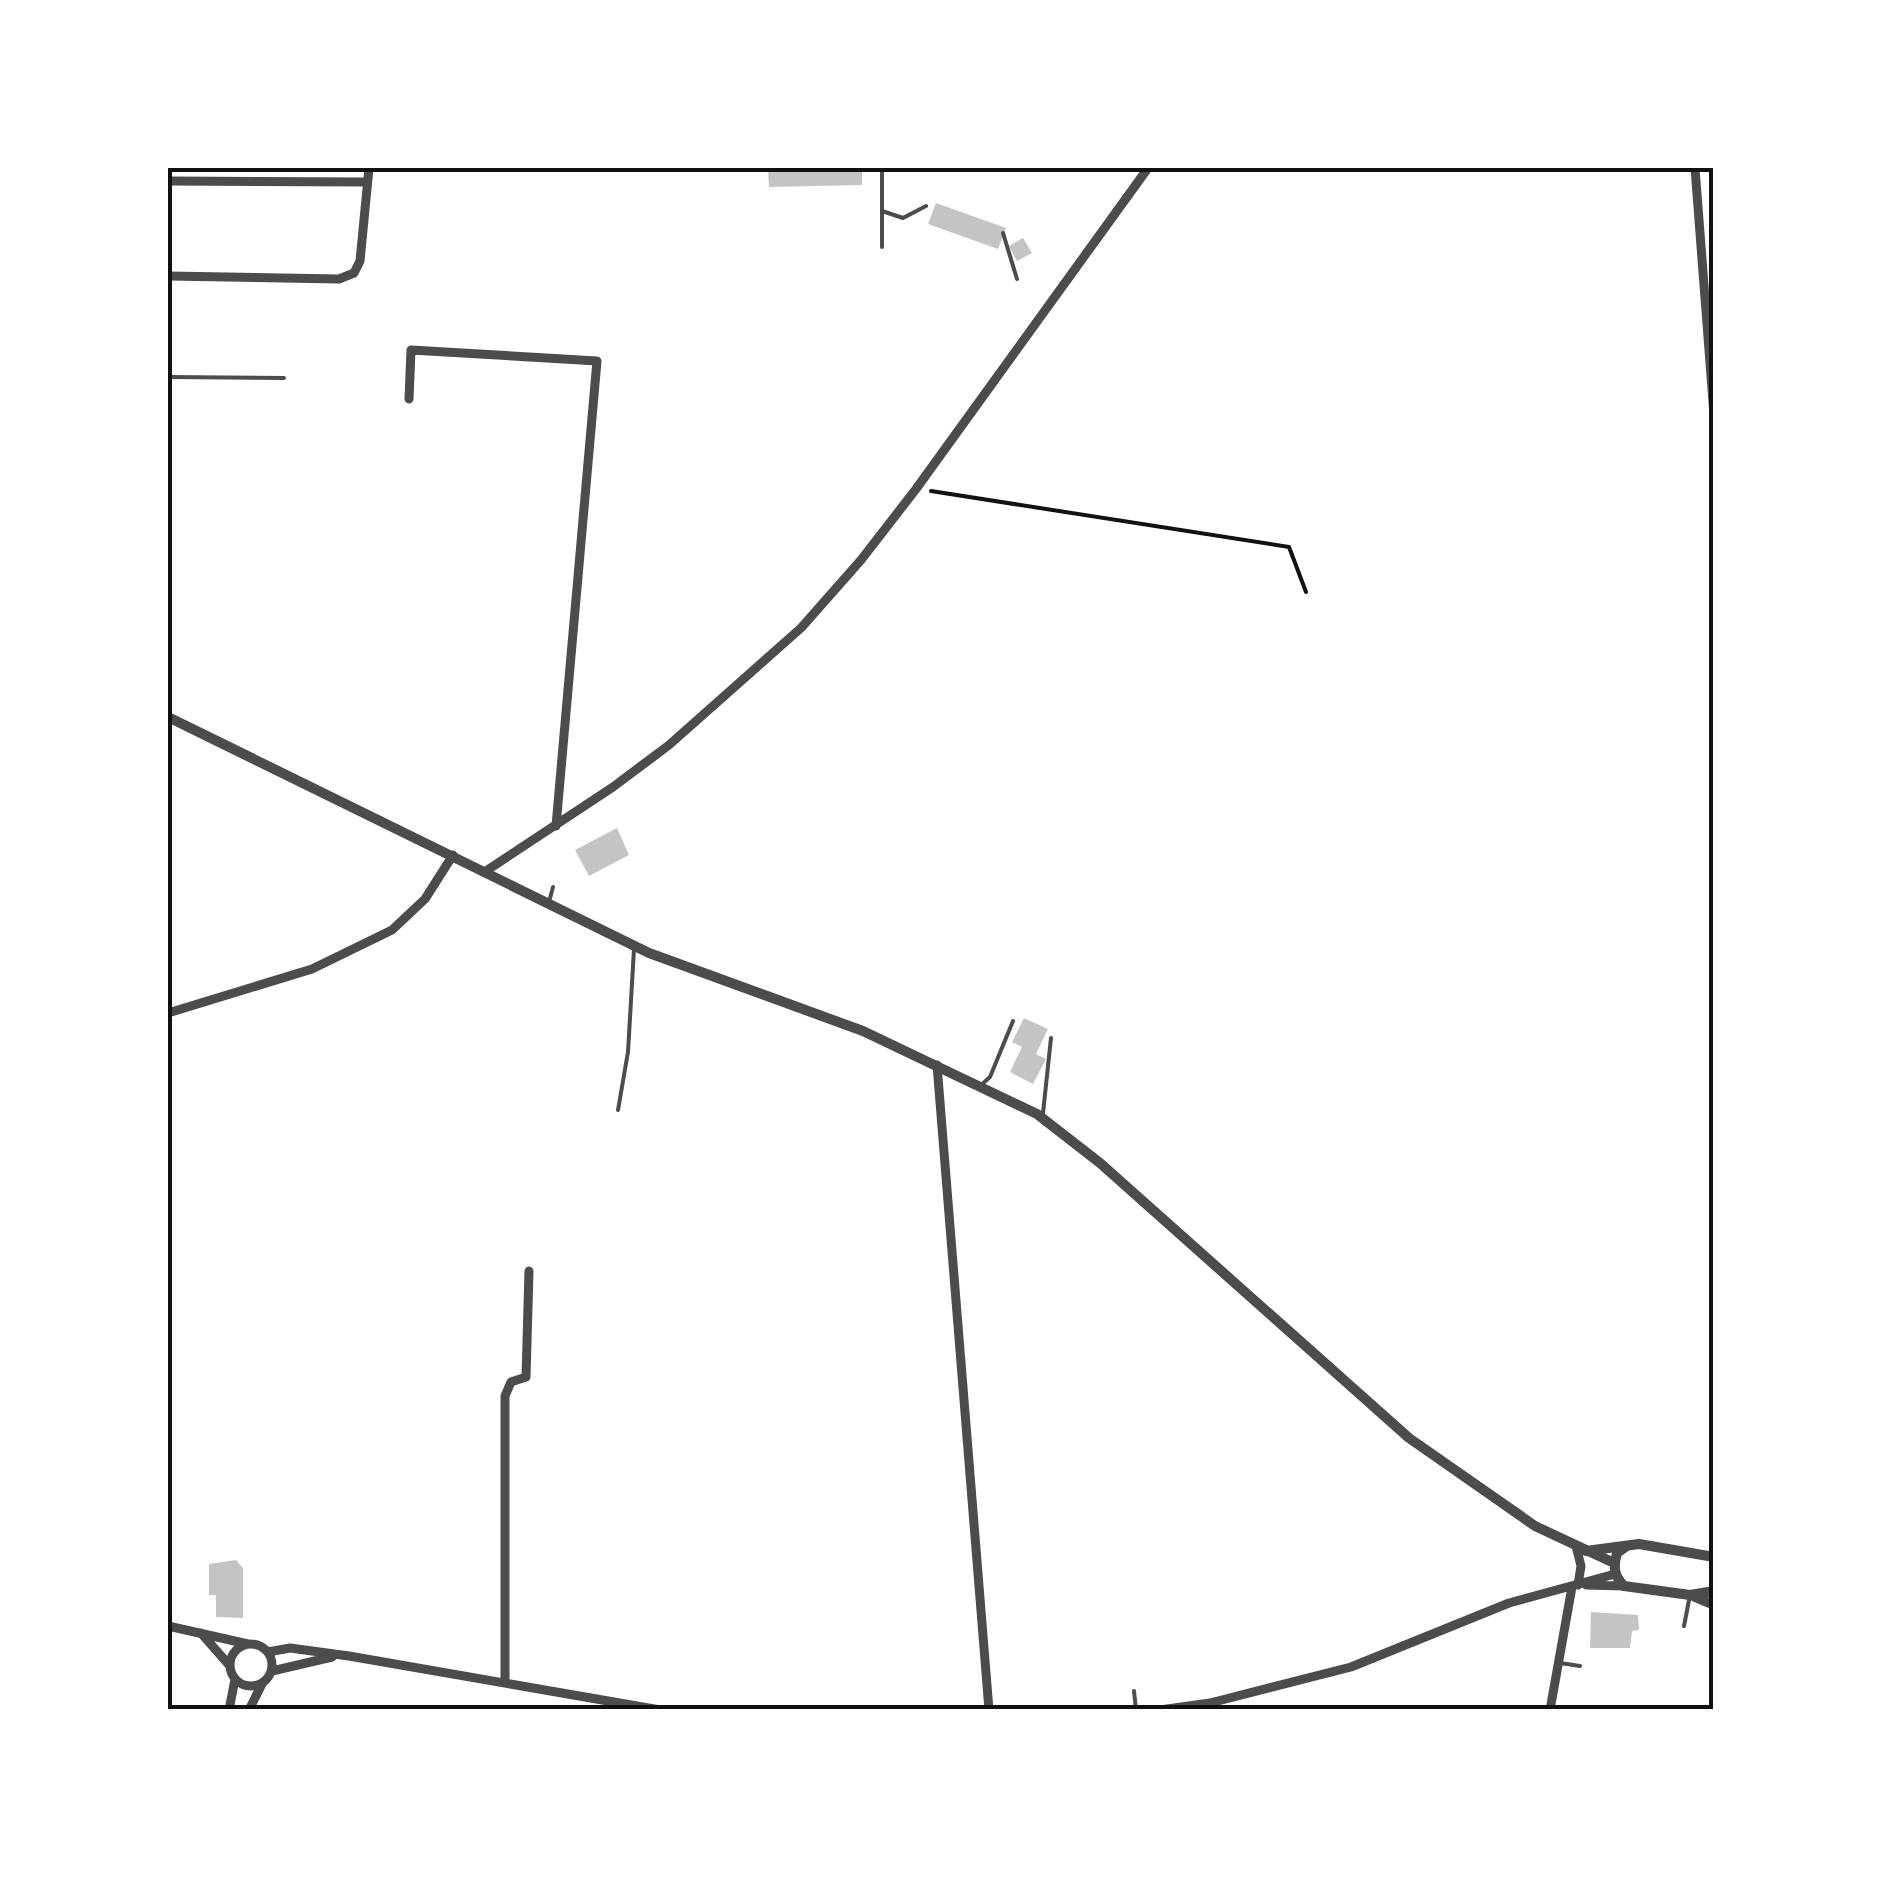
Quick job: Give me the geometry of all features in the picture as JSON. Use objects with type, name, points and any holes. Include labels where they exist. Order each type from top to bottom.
[{"type":"street","points":[[168,276],[339,278],[354,274],[360,261],[369,168]]},
{"type":"street","points":[[486,871],[669,745],[802,628],[916,489],[1148,168]]},
{"type":"street","points":[[1695,168],[1714,415]]},
{"type":"street","points":[[168,181],[366,182]]},
{"type":"street","points":[[409,399],[411,350],[597,361],[556,826]]},
{"type":"street","points":[[168,717],[634,944],[864,1030],[1043,1118],[1409,1438],[1535,1526],[1615,1569],[1624,1586]]},
{"type":"street","points":[[168,1013],[312,969],[392,930],[425,899],[452,855]]},
{"type":"street","points":[[937,1065],[989,1710]]},
{"type":"street","points":[[505,1682],[504,1396],[512,1382],[526,1377],[528,1271]]},
{"type":"street","points":[[1580,1549],[1639,1544],[1710,1552]]},
{"type":"street","points":[[1615,1569],[1617,1553],[1627,1546]]},
{"type":"street","points":[[1550,1710],[1582,1566],[1580,1549]]},
{"type":"street","points":[[1160,1710],[1210,1702],[1352,1667],[1508,1603],[1575,1586],[1615,1569]]},
{"type":"street","points":[[1575,1586],[1624,1586],[1690,1595],[1714,1605]]},
{"type":"street","points":[[1690,1595],[1714,1591]]},
{"type":"street","points":[[168,1626],[259,1645],[268,1652],[272,1671]]},
{"type":"street","points":[[199,1631],[230,1666],[235,1679],[229,1710]]},
{"type":"street","points":[[230,1666],[232,1654],[248,1644]]},
{"type":"street","points":[[268,1652],[290,1648],[350,1656],[660,1710]]},
{"type":"street","points":[[248,1710],[272,1671],[350,1656]]},
{"type":"street","points":[[235,1679],[248,1686],[262,1684]]},
{"type":"lane","points":[[882,168],[882,247]]},
{"type":"lane","points":[[882,211],[903,218],[926,206]]},
{"type":"lane","points":[[1003,233],[1017,279]]},
{"type":"lane","points":[[168,377],[284,378]]},
{"type":"lane","points":[[549,902],[553,888]]},
{"type":"lane","points":[[618,1110],[628,1052],[634,944]]},
{"type":"lane","points":[[980,1086],[990,1077],[1013,1021]]},
{"type":"lane","points":[[1043,1118],[1050,1038]]},
{"type":"lane","points":[[1684,1626],[1690,1595]]},
{"type":"lane","points":[[1558,1663],[1580,1666]]},
{"type":"lane","points":[[1134,1691],[1136,1710]]},
{"type":"path","points":[[916,489],[1289,547],[1306,592]]},
{"type":"building","points":[[768,168],[862,168],[862,185],[769,187]]},
{"type":"building","points":[[936,203],[1006,228],[998,249],[928,224]]},
{"type":"building","points":[[1023,238],[1032,253],[1017,261],[1009,246]]},
{"type":"building","points":[[617,828],[629,855],[589,876],[575,850]]},
{"type":"building","points":[[1024,1018],[1048,1029],[1036,1054],[1046,1059],[1033,1084],[1010,1072],[1022,1047],[1012,1042]]},
{"type":"building","points":[[236,1560],[243,1568],[243,1618],[216,1617],[216,1595],[209,1595],[209,1564]]},
{"type":"building","points":[[1591,1612],[1638,1615],[1639,1630],[1632,1631],[1630,1648],[1590,1648]]}]
